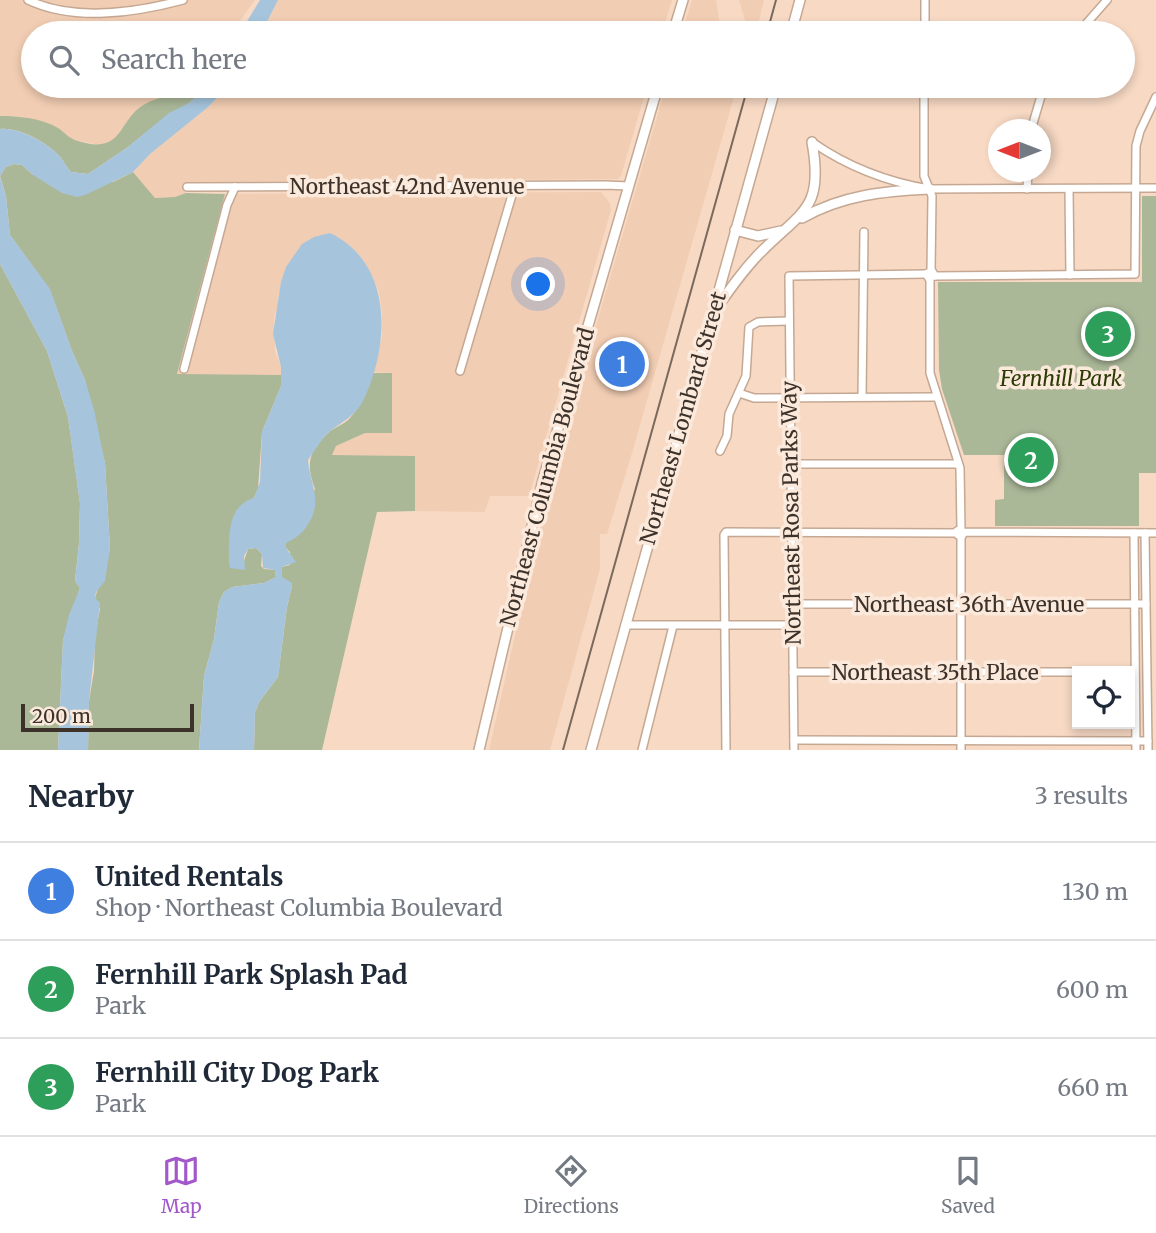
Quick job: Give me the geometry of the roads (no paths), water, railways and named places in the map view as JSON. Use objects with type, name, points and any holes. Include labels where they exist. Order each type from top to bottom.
[{"type":"main road","points":[[677,21],[683,0]]},
{"type":"main road","points":[[794,21],[800,0]]},
{"type":"main road","name":"Northeast Columbia Boulevard","points":[[479,750],[543,480],[654,98]]},
{"type":"main road","name":"Northeast Lombard Street","points":[[591,750],[773,98]]},
{"type":"main road","points":[[712,315],[760,254],[805,211],[815,190],[816,167],[812,142]]},
{"type":"main road","points":[[736,230],[765,235],[781,231],[821,209],[852,197],[873,192],[930,189]]},
{"type":"street","points":[[28,0],[52,10],[104,14],[183,0]]},
{"type":"street","points":[[925,0],[925,21]]},
{"type":"street","points":[[1089,21],[1107,0]]},
{"type":"street","points":[[864,275],[1135,274],[1135,154],[1137,138],[1156,97]]},
{"type":"street","points":[[924,98],[924,176],[930,189],[930,365],[936,397],[961,477],[961,750]]},
{"type":"street","points":[[1034,119],[1040,98]]},
{"type":"street","points":[[812,142],[862,170],[930,189],[1156,188]]},
{"type":"street","points":[[1027,182],[1027,189]]},
{"type":"street","points":[[460,371],[515,185]]},
{"type":"street","name":"Northeast 42nd Avenue","points":[[187,187],[628,186]]},
{"type":"street","points":[[184,369],[235,187]]},
{"type":"street","points":[[1069,188],[1070,275]]},
{"type":"street","points":[[862,397],[864,232]]},
{"type":"street","name":"Northeast Rosa Parks Way","points":[[794,750],[789,276],[864,275]]},
{"type":"street","points":[[720,451],[727,436],[729,414],[747,370],[749,327],[758,322],[789,321]]},
{"type":"street","points":[[739,393],[754,398],[936,397]]},
{"type":"street","points":[[791,464],[958,464]]},
{"type":"street","points":[[726,750],[726,532],[1156,533]]},
{"type":"street","points":[[1133,533],[1133,666]]},
{"type":"street","points":[[1144,533],[1148,750]]},
{"type":"street","name":"Northeast 36th Avenue","points":[[792,604],[1146,604]]},
{"type":"street","points":[[625,625],[792,625]]},
{"type":"street","points":[[642,750],[673,626]]},
{"type":"street","name":"Northeast 35th Place","points":[[793,672],[1072,672]]},
{"type":"street","points":[[1135,672],[1147,672]]},
{"type":"street","points":[[1135,718],[1136,750]]},
{"type":"street","points":[[794,740],[1148,741]]},
{"type":"water","points":[[260,0],[278,0],[268,21],[247,21]]},
{"type":"water","points":[[195,98],[217,98],[150,154],[133,172],[85,195],[77,197],[62,193],[22,165],[6,167],[0,176],[0,129],[33,137],[56,152],[71,172],[88,174],[128,147],[169,113]]},
{"type":"water","points":[[0,177],[6,196],[10,235],[50,289],[85,380],[105,463],[110,549],[105,581],[96,592],[95,598],[100,603],[89,701],[88,750],[58,750],[63,640],[80,588],[75,581],[80,504],[68,417],[47,351],[0,264]]},
{"type":"water","points":[[330,233],[351,247],[366,265],[376,285],[381,308],[378,356],[372,379],[359,407],[327,434],[308,460],[315,505],[305,529],[286,543],[286,548],[296,562],[282,567],[282,577],[292,583],[292,586],[278,677],[259,702],[255,713],[254,750],[199,750],[204,676],[214,639],[219,602],[224,592],[232,587],[264,583],[276,577],[275,570],[263,568],[262,554],[256,548],[248,549],[244,556],[245,570],[230,568],[229,544],[231,524],[238,508],[254,498],[260,482],[262,432],[281,386],[281,367],[273,334],[281,282],[286,267],[302,244],[314,237]]},
{"type":"railway","points":[[770,21],[776,0]]},
{"type":"railway","points":[[563,750],[745,98]]},
{"type":"place","name":"Fernhill City Dog Park","points":[[1108,334]]},
{"type":"place","name":"United Rentals","points":[[622,364]]},
{"type":"place","name":"Fernhill Park Splash Pad","points":[[1031,460]]},
{"type":"park label","name":"Fernhill Park","points":[[1061,378]]}]
